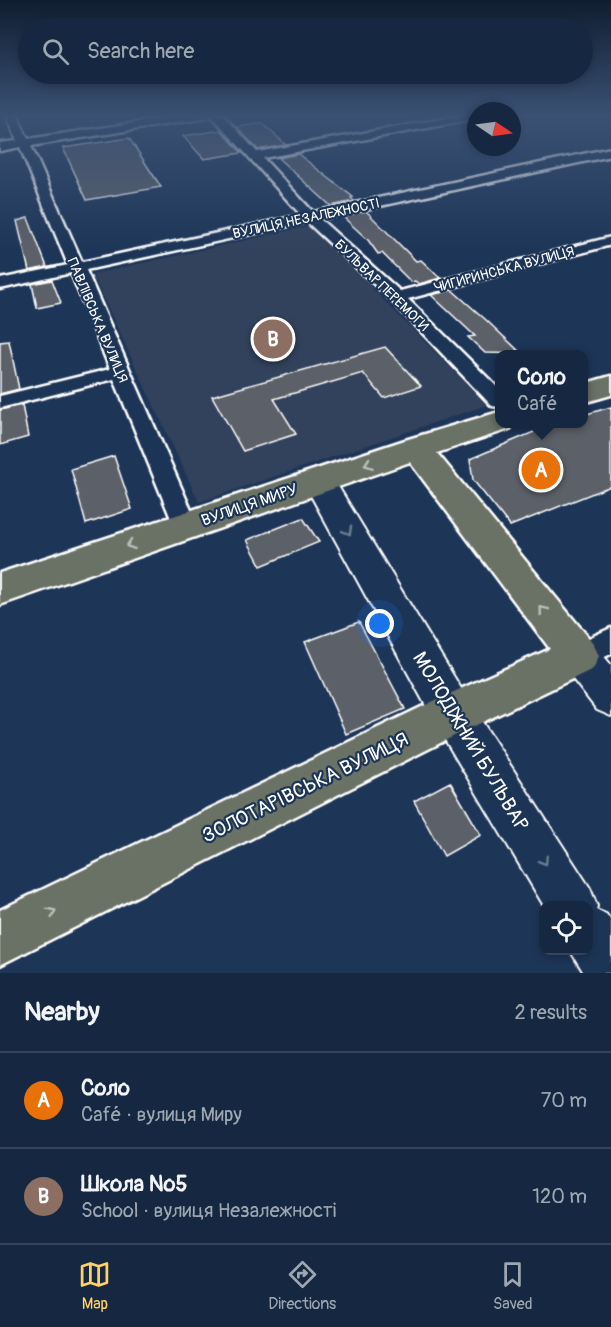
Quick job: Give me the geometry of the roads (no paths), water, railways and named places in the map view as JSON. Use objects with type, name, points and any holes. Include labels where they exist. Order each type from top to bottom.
[{"type":"main road","points":[[588,392],[611,385]]},
{"type":"main road","name":"ВУЛИЦЯ МИРУ","points":[[0,589],[495,423]]},
{"type":"main road","points":[[416,448],[595,648],[611,696]]},
{"type":"main road","name":"МОЛОДІЖНИЙ БУЛЬВАР","points":[[319,481],[453,714],[569,901]]},
{"type":"main road","name":"ЗОЛОТАРІВСЬКА ВУЛИЦЯ","points":[[0,938],[453,714],[595,648]]},
{"type":"main road","points":[[593,940],[611,968]]},
{"type":"street","name":"ПАВЛІВСЬКА ВУЛИЦЯ","points":[[31,160],[186,526]]},
{"type":"street","name":"БУЛЬВАР ПЕРЕМОГИ","points":[[259,160],[310,217],[397,297],[495,397]]},
{"type":"street","name":"ВУЛИЦЯ НЕЗАЛЕЖНОСТІ","points":[[0,284],[572,160]]},
{"type":"street","name":"ЧИГИРИНСЬКА ВУЛИЦЯ","points":[[397,297],[611,242]]},
{"type":"street","points":[[0,402],[120,372]]},
{"type":"place","name":"Школа №5","points":[[273,339]]},
{"type":"place","name":"Соло","points":[[541,470]]}]
